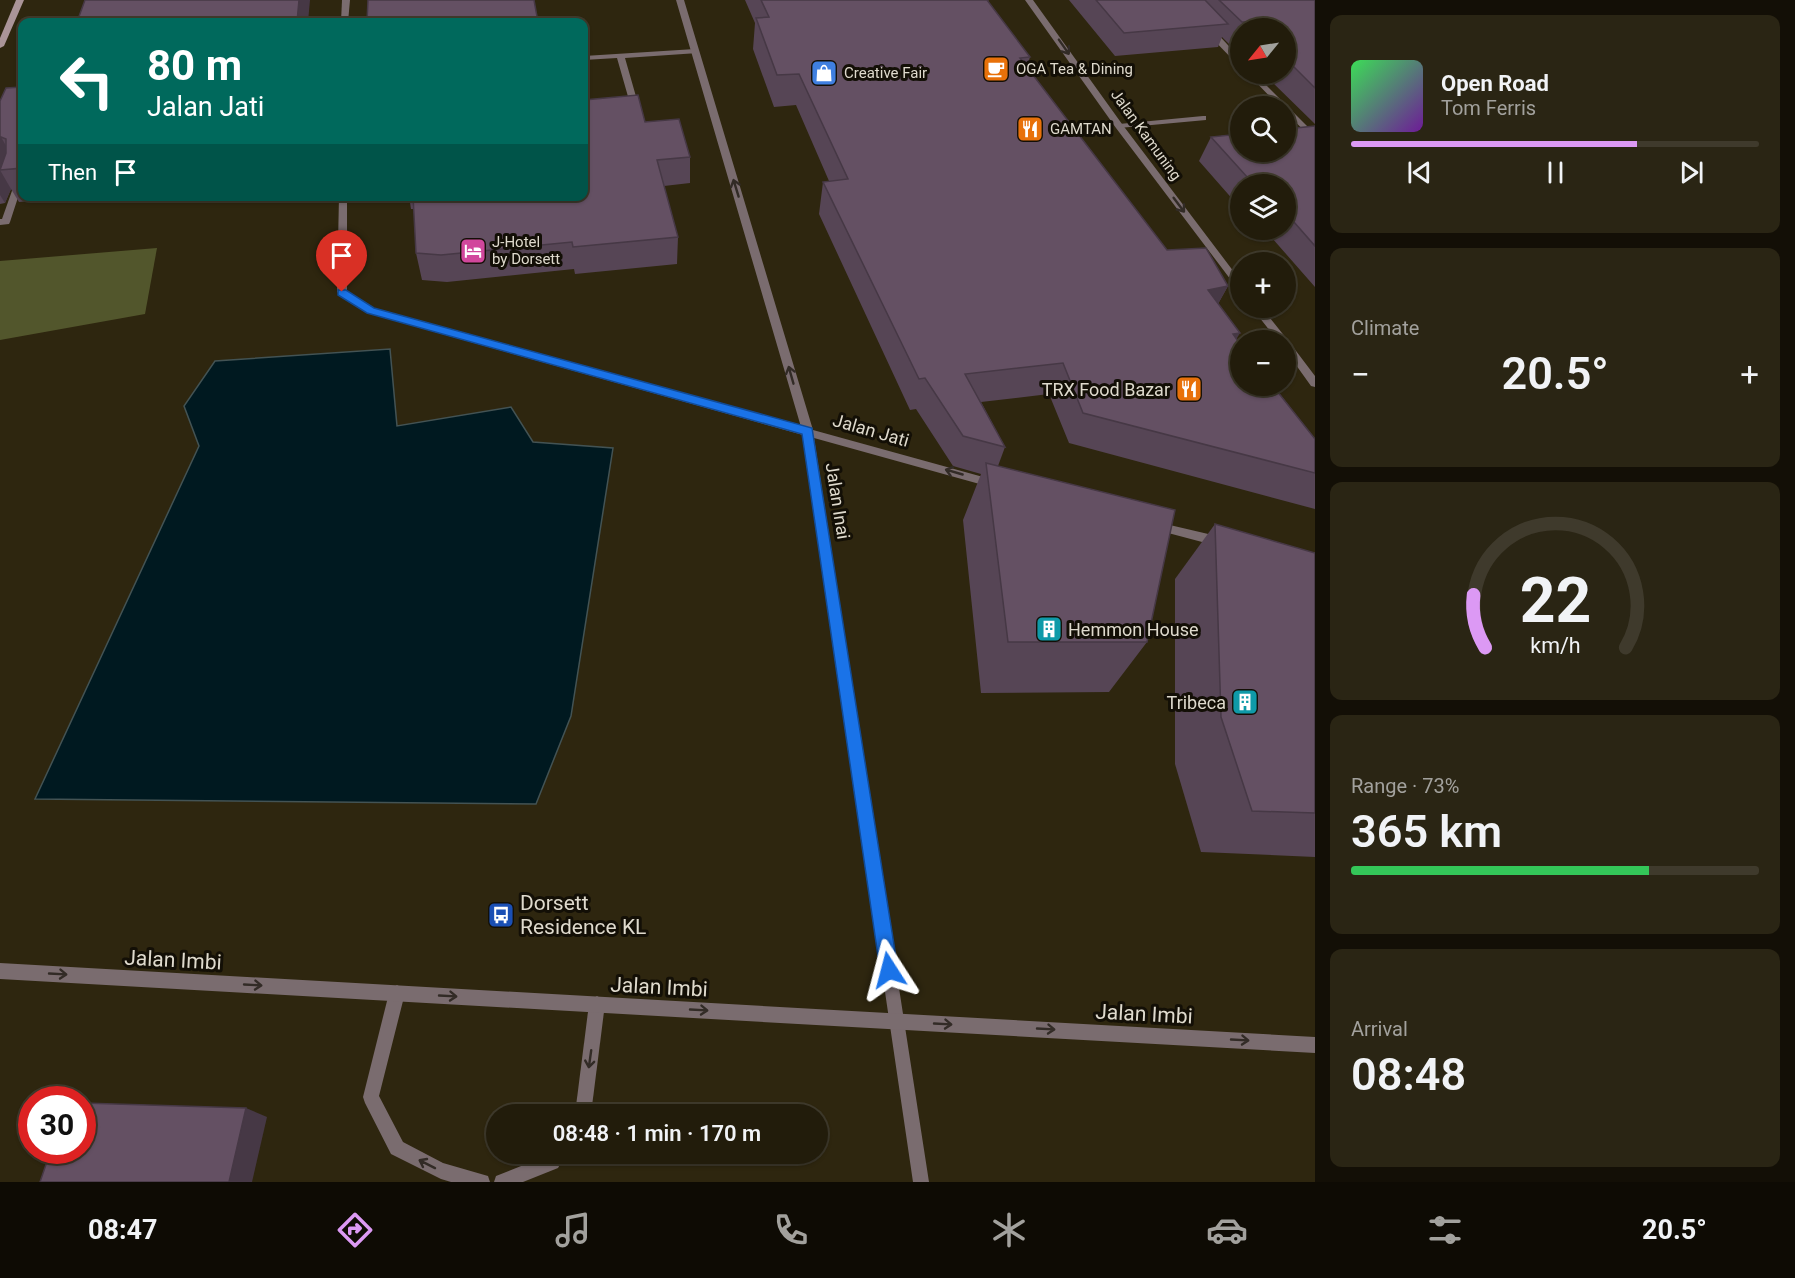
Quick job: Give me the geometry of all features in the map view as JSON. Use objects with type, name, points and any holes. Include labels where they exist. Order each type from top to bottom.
[{"type":"main road","points":[[0,46],[20,0]]},
{"type":"street","points":[[345,0],[345,18]]},
{"type":"street","name":"Jalan Inai","points":[[680,0],[808,431],[921,1182]]},
{"type":"street","name":"Jalan Kamuning","points":[[1029,0],[1119,126],[1230,273]]},
{"type":"street","points":[[1203,23],[1230,52]]},
{"type":"street","points":[[588,58],[695,51]]},
{"type":"street","points":[[620,55],[633,100]]},
{"type":"street","points":[[1261,84],[1272,96]]},
{"type":"street","points":[[1119,126],[1203,118]]},
{"type":"street","points":[[1296,120],[1315,140]]},
{"type":"street","points":[[0,222],[6,222],[18,185]]},
{"type":"street","name":"Jalan Jati","points":[[343,201],[342,292],[370,311],[1008,488]]},
{"type":"street","points":[[1265,318],[1274,330]]},
{"type":"street","points":[[1296,358],[1315,383]]},
{"type":"street","points":[[1142,522],[1234,546]]},
{"type":"street","name":"Jalan Imbi","points":[[0,971],[1315,1045]]},
{"type":"street","points":[[397,993],[371,1097],[397,1148],[441,1171],[482,1182]]},
{"type":"street","points":[[584,1104],[597,1004]]},
{"type":"street","points":[[502,1182],[547,1164]]},
{"type":"green space","points":[[157,248],[145,314],[0,340],[0,261]]},
{"type":"water","points":[[390,349],[397,426],[511,407],[533,442],[613,448],[571,716],[536,804],[35,799],[199,446],[184,406],[215,361]]},
{"type":"building","points":[[85,0],[299,0],[297,18],[78,18]]},
{"type":"building","points":[[368,0],[534,0],[537,18],[367,18]]},
{"type":"building","points":[[761,0],[987,0],[1030,57],[1020,58],[1167,250],[1206,248],[1228,286],[1208,290],[1238,330],[1230,330],[1230,396],[1281,396],[1315,439],[1315,473],[1083,413],[1063,363],[965,374],[1005,447],[963,436],[925,378],[919,379],[823,182],[848,179],[799,74],[777,75],[756,18],[769,17]]},
{"type":"building","points":[[1096,0],[1205,0],[1228,24],[1124,33]]},
{"type":"building","points":[[1219,0],[1315,0],[1315,88],[1296,69],[1296,18],[1238,18]]},
{"type":"building","points":[[18,87],[18,168],[0,170],[6,153],[6,139],[1,137],[0,139],[0,101],[6,88]]},
{"type":"building","points":[[638,95],[645,122],[679,119],[690,157],[657,160],[678,237],[573,247],[572,242],[441,255],[416,253],[413,201],[588,201],[588,100]]},
{"type":"building","points":[[1315,126],[1315,246],[1296,224],[1296,174],[1244,174],[1234,162],[1296,162],[1296,128]]},
{"type":"building","points":[[1230,135],[1230,158],[1211,137]]},
{"type":"building","points":[[986,463],[1175,510],[1147,642],[1008,642]]},
{"type":"building","points":[[1215,524],[1315,553],[1315,813],[1252,811],[1221,717]]},
{"type":"building","points":[[96,1103],[246,1108],[229,1182],[40,1182],[46,1164],[96,1164]]},
{"type":"place","name":"OGA Tea & Dining","points":[[996,69]]},
{"type":"place","name":"Creative Fair","points":[[824,73]]},
{"type":"place","name":"GAMTAN","points":[[1030,129]]},
{"type":"place","name":"J-Hotel by Dorsett","points":[[473,251]]},
{"type":"place","name":"TRX Food Bazar","points":[[1189,389]]},
{"type":"place","name":"Hemmon House","points":[[1049,629]]},
{"type":"place","name":"Tribeca","points":[[1245,702]]},
{"type":"place","name":"Dorsett Residence KL","points":[[501,915]]},
{"type":"route","points":[[342,292],[370,311],[808,431],[889,970]]}]
